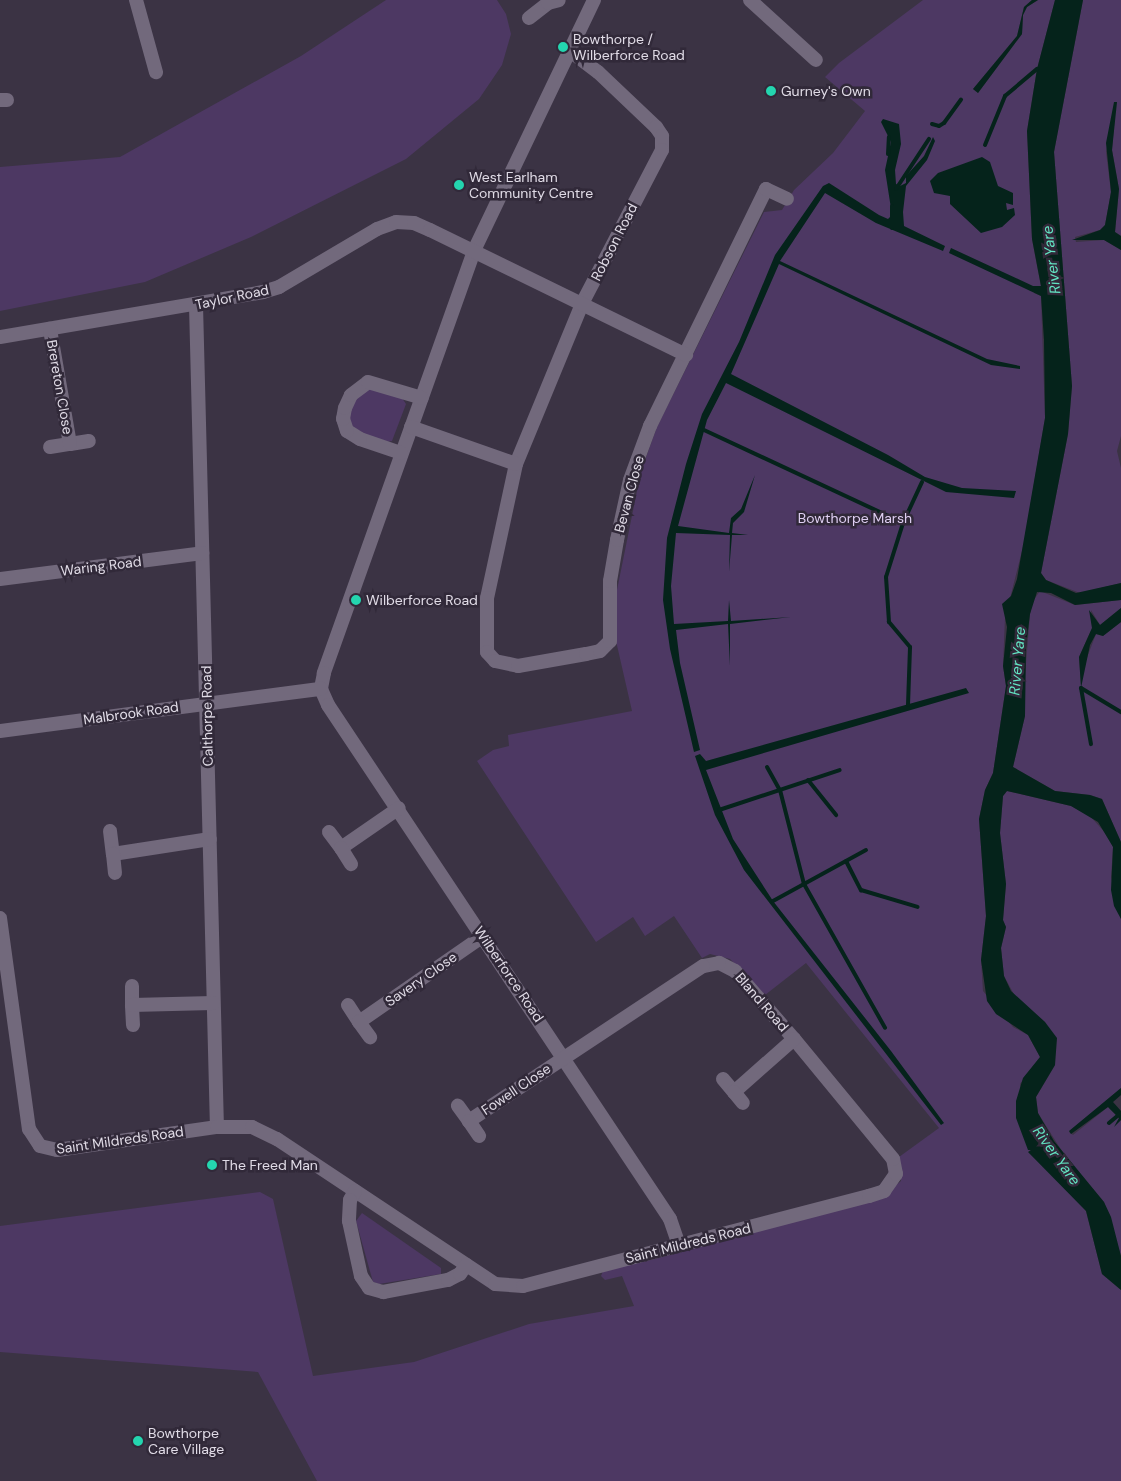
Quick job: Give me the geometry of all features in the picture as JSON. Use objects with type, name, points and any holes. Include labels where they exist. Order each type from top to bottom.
[{"type":"street","points":[[136,0],[156,72]]},
{"type":"street","points":[[529,18],[548,3],[559,0]]},
{"type":"street","points":[[321,689],[324,673],[474,251],[594,0]]},
{"type":"street","points":[[750,0],[816,60]]},
{"type":"street","name":"Robson Road","points":[[570,51],[598,72],[656,127],[662,136],[662,150],[582,304],[516,464],[487,598],[488,652],[495,661],[518,666],[600,651],[610,642]]},
{"type":"street","name":"Bevan Close","points":[[610,642],[610,581],[630,480],[650,426],[766,189],[787,199]]},
{"type":"street","name":"Taylor Road","points":[[0,337],[196,305],[279,287],[377,229],[396,222],[414,223],[474,251]]},
{"type":"street","points":[[474,251],[686,355]]},
{"type":"street","name":"Calthorpe Road","points":[[196,305],[217,1128]]},
{"type":"street","name":"Brereton Close","points":[[50,329],[70,444]]},
{"type":"street","points":[[401,453],[360,439],[347,431],[343,419],[345,408],[351,394],[368,382],[422,398]]},
{"type":"street","points":[[411,427],[516,464]]},
{"type":"street","name":"Brereton Close","points":[[50,447],[89,442]]},
{"type":"street","name":"Waring Road","points":[[0,579],[202,553]]},
{"type":"street","name":"Malbrook Road","points":[[0,731],[321,689]]},
{"type":"street","name":"Wilberforce Road","points":[[321,689],[328,704],[399,808],[670,1219],[679,1245]]},
{"type":"street","points":[[341,848],[399,808]]},
{"type":"street","points":[[110,831],[116,873]]},
{"type":"street","points":[[329,832],[351,864]]},
{"type":"street","points":[[113,854],[210,839]]},
{"type":"street","name":"Saint Mildreds Road","points":[[0,918],[33,1140],[40,1146],[57,1150],[217,1128],[252,1126],[264,1131],[494,1284],[523,1286],[884,1191],[892,1184],[896,1166]]},
{"type":"street","name":"Savery Close","points":[[359,1022],[483,936]]},
{"type":"street","name":"Bland Road","points":[[564,1057],[703,966],[719,964],[735,971],[794,1039],[896,1166]]},
{"type":"street","points":[[132,986],[133,1025]]},
{"type":"street","points":[[132,1005],[213,1004]]},
{"type":"street","points":[[348,1005],[370,1037]]},
{"type":"street","points":[[734,1092],[794,1039]]},
{"type":"street","name":"Fowell Close","points":[[469,1121],[564,1057]]},
{"type":"street","points":[[723,1079],[743,1103]]},
{"type":"street","name":"Fowell Close","points":[[458,1106],[478,1136]]},
{"type":"street","points":[[355,1191],[350,1200],[349,1221],[361,1276],[369,1288],[383,1292],[448,1280],[460,1274],[466,1266]]},
{"type":"green space","points":[[386,0],[497,0],[506,14],[511,34],[502,65],[479,99],[406,159],[251,237],[145,282],[0,311],[0,167],[120,157],[301,56]]},
{"type":"green space","name":"Bowthorpe Marsh","points":[[923,0],[1032,0],[1024,7],[1017,36],[973,89],[978,93],[1022,34],[1023,15],[1027,7],[1038,0],[1055,0],[1037,69],[1027,131],[1032,239],[1041,287],[1034,286],[1034,293],[1041,296],[1045,418],[1024,543],[1005,618],[1003,666],[1006,686],[993,773],[985,790],[979,819],[986,916],[981,960],[983,991],[1013,1027],[1028,1035],[1040,1057],[1020,1084],[1031,1150],[1029,1151],[1086,1211],[1102,1274],[1121,1290],[1121,1481],[317,1481],[258,1372],[0,1352],[0,1226],[260,1192],[273,1199],[313,1376],[414,1362],[529,1324],[634,1306],[622,1276],[605,1280],[601,1276],[603,1271],[881,1198],[901,1181],[899,1157],[939,1128],[806,963],[765,995],[730,959],[710,954],[702,958],[674,916],[645,936],[633,917],[596,942],[477,761],[493,750],[509,746],[508,735],[632,711],[616,641],[617,590],[641,471],[657,427],[764,212],[782,210],[794,190],[833,153],[865,111],[825,77],[839,63]]},
{"type":"green space","points":[[1083,0],[1121,0],[1121,236],[1115,232],[1119,189],[1112,150],[1116,102],[1106,152],[1111,192],[1105,225],[1100,230],[1075,237],[1076,242],[1104,240],[1121,250],[1121,436],[1117,451],[1121,468],[1121,583],[1080,593],[1046,580],[1041,573],[1068,434],[1072,386],[1054,152]]},
{"type":"green space","points":[[368,388],[402,398],[406,404],[392,441],[382,443],[351,427],[349,413],[355,398]]},
{"type":"green space","points":[[1040,591],[1075,605],[1121,600],[1121,608],[1100,625],[1091,610],[1092,628],[1079,657],[1081,684],[1083,668],[1096,634],[1103,636],[1121,622],[1121,842],[1102,799],[1090,795],[1055,791],[1013,767],[1025,716],[1023,700],[1030,614],[1033,601]]},
{"type":"green space","points":[[1007,791],[1071,806],[1090,816],[1109,837],[1113,847],[1111,877],[1121,919],[1121,1088],[1069,1132],[1073,1135],[1108,1107],[1119,1118],[1115,1125],[1121,1120],[1121,1256],[1104,1202],[1065,1156],[1038,1113],[1036,1097],[1055,1065],[1045,1022],[1016,998],[1004,976],[1001,948],[1006,927],[1003,920],[1006,884],[1000,833],[1003,796]]},
{"type":"green space","points":[[362,1213],[441,1268],[441,1274],[379,1284],[373,1282],[356,1221]]},
{"type":"water","points":[[1032,0],[1038,0],[1027,7],[1023,15],[1022,34],[978,93],[973,89],[1017,36],[1024,7]]},
{"type":"water","name":"River Yare","points":[[1055,0],[1083,0],[1054,152],[1072,386],[1068,434],[1041,573],[1046,580],[1076,593],[1121,583],[1121,600],[1075,605],[1051,593],[1037,592],[1030,614],[1026,647],[1025,716],[1013,767],[1055,791],[1090,795],[1102,799],[1121,842],[1121,919],[1114,906],[1111,890],[1113,847],[1098,822],[1071,806],[1007,791],[1003,796],[1000,833],[1006,884],[1003,920],[1006,927],[1001,948],[1004,976],[1011,991],[1045,1022],[1057,1038],[1055,1065],[1036,1097],[1038,1113],[1054,1141],[1104,1202],[1111,1217],[1121,1256],[1121,1290],[1102,1274],[1086,1211],[1028,1152],[1031,1150],[1028,1150],[1016,1118],[1016,1101],[1023,1078],[1040,1057],[1028,1035],[996,1014],[987,1001],[981,960],[986,916],[979,819],[985,790],[993,773],[1006,686],[1003,666],[1007,627],[1002,604],[1011,596],[1017,579],[1045,418],[1044,340],[1041,296],[949,253],[951,248],[1033,286],[1041,286],[1032,239],[1027,131],[1037,69]]},
{"type":"water","points":[[1114,102],[1117,102],[1112,150],[1119,189],[1115,232],[1121,236],[1121,250],[1104,240],[1072,240],[1100,230],[1105,225],[1111,192],[1106,143]]},
{"type":"water","points":[[883,119],[899,124],[901,144],[895,170],[896,184],[900,186],[906,183],[906,176],[924,156],[933,137],[935,141],[927,160],[906,186],[903,212],[904,226],[945,246],[943,251],[876,223],[825,193],[780,261],[987,359],[1020,366],[1020,369],[991,365],[779,264],[731,374],[888,455],[925,477],[962,488],[1016,491],[1014,498],[946,492],[726,383],[707,420],[678,526],[729,533],[731,518],[741,509],[755,475],[744,512],[733,523],[732,533],[748,535],[732,535],[729,572],[730,535],[676,533],[671,586],[674,624],[728,621],[729,600],[731,621],[791,617],[730,624],[730,666],[728,624],[676,630],[680,663],[700,750],[694,752],[670,649],[663,600],[667,538],[686,464],[702,414],[739,342],[775,255],[823,186],[829,183],[888,219],[892,215],[885,170],[891,142],[881,122]]},
{"type":"water","points":[[982,157],[990,162],[998,186],[1013,193],[1013,205],[1006,203],[1007,210],[1014,208],[1015,215],[1002,227],[981,233],[950,204],[950,196],[934,193],[930,181],[938,173]]},
{"type":"water","points":[[1121,608],[1121,622],[1103,636],[1096,634],[1090,645],[1081,688],[1079,657],[1092,628],[1089,610],[1100,625]]},
{"type":"water","points":[[966,688],[969,693],[706,770],[733,839],[773,901],[891,1051],[944,1123],[941,1125],[744,870],[715,815],[695,756],[700,754],[706,761]]},
{"type":"water","points":[[1121,1088],[1121,1095],[1113,1102],[1121,1111],[1121,1120],[1114,1127],[1119,1118],[1108,1107],[1071,1134],[1069,1131]]},
{"type":"waterway","points":[[985,145],[1005,96],[1037,69]]},
{"type":"waterway","points":[[932,124],[939,126],[944,123],[961,100]]},
{"type":"waterway","points":[[888,154],[889,137]]},
{"type":"waterway","points":[[896,189],[929,139]]},
{"type":"waterway","points":[[892,206],[892,228]]},
{"type":"waterway","points":[[704,430],[903,523]]},
{"type":"waterway","points":[[908,705],[910,647],[889,622],[886,577],[903,523],[922,482]]},
{"type":"waterway","points":[[1081,688],[1091,744]]},
{"type":"waterway","points":[[1081,688],[1121,712]]},
{"type":"waterway","points":[[767,767],[780,790],[804,884],[885,1028]]},
{"type":"waterway","points":[[719,810],[840,770]]},
{"type":"waterway","points":[[808,780],[836,815]]},
{"type":"waterway","points":[[773,901],[866,850]]},
{"type":"waterway","points":[[846,861],[861,890],[918,907]]},
{"type":"waterway","points":[[1109,1123],[1121,1113]]},
{"type":"place","name":"Bowthorpe / Wilberforce Road","points":[[563,47]]},
{"type":"place","name":"Gurney's Own","points":[[771,91]]},
{"type":"place","name":"West Earlham Community Centre","points":[[459,185]]},
{"type":"place","name":"Wilberforce Road","points":[[356,600]]},
{"type":"place","name":"The Freed Man","points":[[212,1165]]},
{"type":"place","name":"Bowthorpe Care Village","points":[[138,1441]]}]
